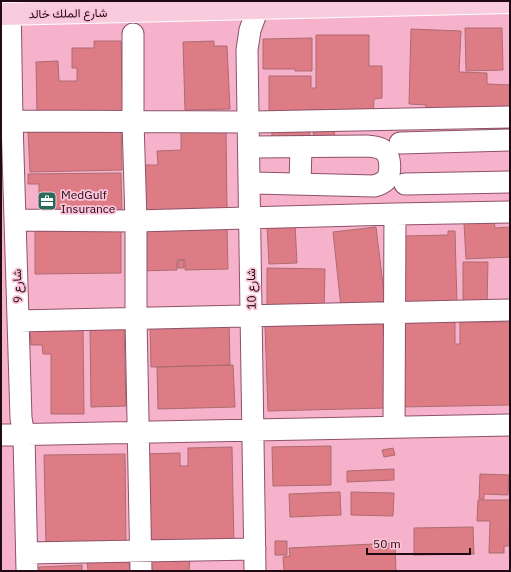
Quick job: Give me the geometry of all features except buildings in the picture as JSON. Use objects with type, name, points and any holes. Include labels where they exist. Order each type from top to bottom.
[{"type":"main road","name":"شارع الملك خالد","points":[[7,10],[258,8],[510,2]]},
{"type":"street","name":"شارع 10","points":[[255,571],[247,50],[250,30],[258,8]]},
{"type":"street","name":"شارع 9","points":[[7,10],[21,418],[24,436],[27,562]]},
{"type":"street","points":[[132,34],[141,561]]},
{"type":"street","points":[[12,121],[248,122],[510,117]]},
{"type":"street","points":[[400,144],[510,140]]},
{"type":"street","points":[[249,147],[301,148],[368,146],[379,148],[386,153],[389,160],[387,179],[381,184],[374,186],[250,183]]},
{"type":"street","points":[[300,184],[301,148]]},
{"type":"street","points":[[405,184],[510,182]]},
{"type":"street","points":[[15,220],[136,221],[510,212]]},
{"type":"street","points":[[394,427],[395,214]]},
{"type":"street","points":[[18,322],[510,310]]},
{"type":"street","points":[[1,435],[24,436],[510,425]]},
{"type":"street","points":[[27,562],[141,561],[255,549]]},
{"type":"place","name":"MedGulf Insurance","points":[[47,201]]}]
